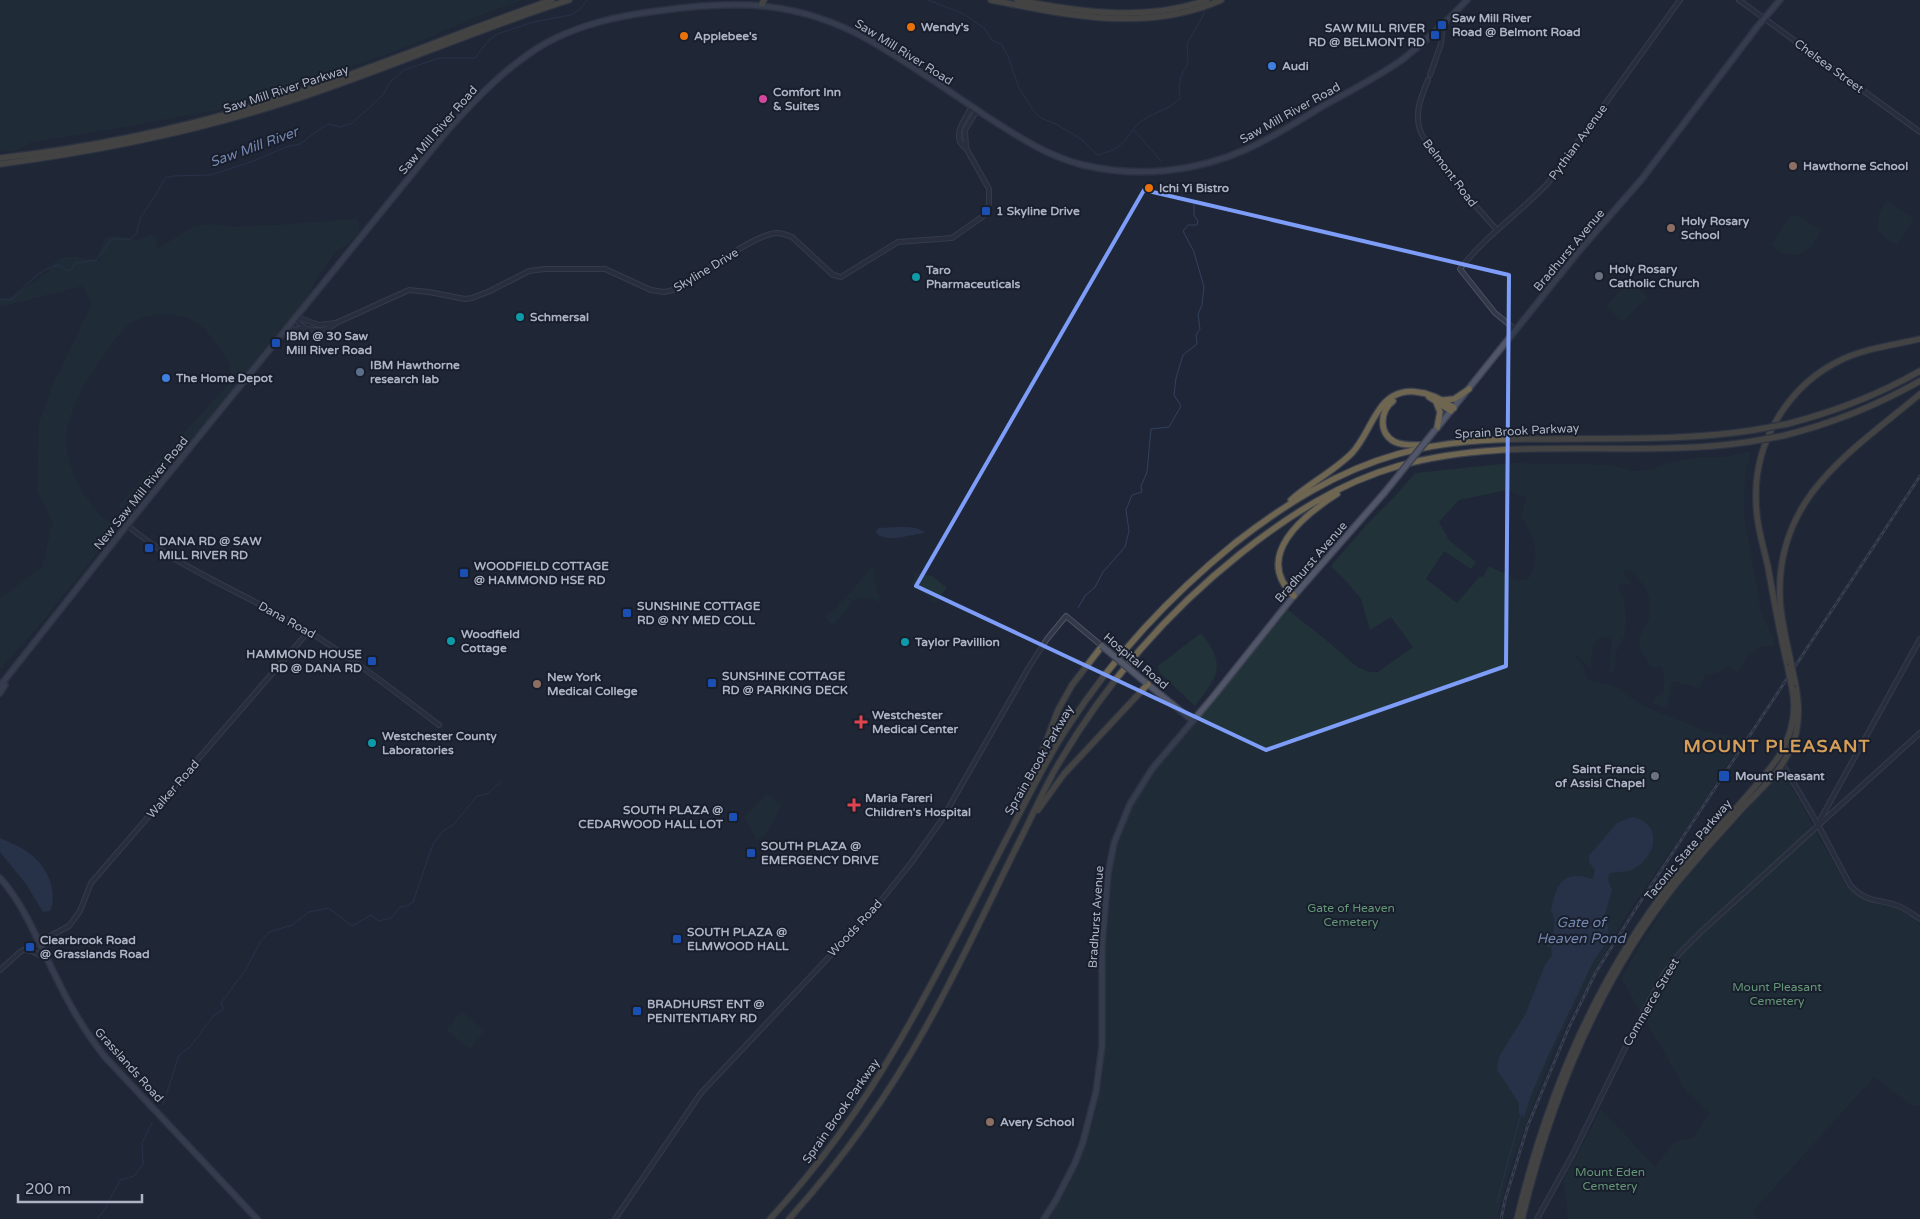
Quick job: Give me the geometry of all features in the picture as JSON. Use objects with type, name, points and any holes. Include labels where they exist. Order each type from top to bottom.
[{"type":"highway","name":"Saw Mill River Parkway","points":[[0,158],[117,140],[248,108],[334,80],[552,0]]},
{"type":"highway","name":"Saw Mill River Parkway","points":[[0,164],[114,146],[239,116],[333,86],[481,30],[569,0]]},
{"type":"highway","points":[[991,0],[1061,14],[1121,19],[1166,16],[1206,3]]},
{"type":"highway","points":[[1017,0],[1074,10],[1119,14],[1164,11],[1221,0]]},
{"type":"highway","name":"Taconic State Parkway","points":[[1522,1219],[1537,1160],[1558,1096],[1588,1027],[1616,973],[1647,923],[1674,887],[1703,852],[1770,780],[1782,764],[1792,746],[1798,728],[1799,710],[1756,508],[1756,478],[1766,441],[1776,420],[1788,402],[1819,373],[1857,354],[1920,339]]},
{"type":"highway","name":"Sprain Brook Parkway","points":[[770,1219],[831,1145],[881,1073],[910,1022],[1046,762],[1094,689],[1131,643],[1172,599],[1203,570],[1275,513],[1308,492],[1347,473],[1388,457],[1436,446],[1497,440],[1694,436],[1754,430],[1787,424],[1849,405],[1920,371]]},
{"type":"highway","name":"Sprain Brook Parkway","points":[[789,1219],[853,1142],[906,1063],[939,1004],[1049,781],[1079,731],[1113,683],[1160,627],[1213,576],[1260,539],[1308,506],[1354,482],[1415,462],[1469,453],[1682,448],[1748,442],[1782,436],[1854,414],[1920,382]]},
{"type":"highway","points":[[1436,446],[1407,445],[1396,442],[1387,434],[1382,421],[1386,409],[1397,399],[1416,395],[1448,400],[1454,399],[1469,389]]},
{"type":"highway","points":[[1275,513],[1352,453],[1361,442],[1379,409],[1387,401],[1400,394],[1412,392],[1425,393],[1452,409]]},
{"type":"highway","name":"Taconic State Parkway","points":[[1790,666],[1782,620],[1780,590],[1784,553],[1796,519],[1810,494],[1828,472],[1920,394]]},
{"type":"highway","points":[[1436,398],[1440,410],[1436,429]]},
{"type":"highway","points":[[1294,596],[1283,584],[1279,574],[1279,557],[1283,546],[1293,530],[1308,514],[1354,482]]},
{"type":"highway","points":[[1022,807],[1058,710],[1077,678],[1102,646]]},
{"type":"highway","points":[[1027,826],[1064,774],[1146,683]]},
{"type":"highway","name":"Taconic State Parkway","points":[[1517,1219],[1535,1150],[1555,1093],[1579,1037],[1613,970],[1636,932],[1663,894],[1779,756],[1787,740],[1792,722],[1794,685]]},
{"type":"main road","name":"Saw Mill River Road","points":[[282,335],[457,120],[499,78],[528,55],[554,39],[574,30],[618,17],[704,4],[763,1],[806,13],[856,32],[1028,143],[1072,162],[1129,172],[1185,168],[1225,158],[1262,141],[1390,67],[1418,47],[1467,0]]},
{"type":"main road","name":"Bradhurst Avenue","points":[[1044,1219],[1075,1163],[1088,1125],[1099,1076],[1102,1039],[1104,929],[1108,874],[1114,843],[1124,817],[1137,792],[1152,769],[1294,596],[1385,492],[1584,245],[1641,180],[1764,18],[1780,0]]},
{"type":"main road","name":"New Saw Mill River Road","points":[[18,665],[127,525],[282,335]]},
{"type":"main road","name":"Hospital Road","points":[[1102,646],[1193,721]]},
{"type":"main road","points":[[0,682],[18,665]]},
{"type":"main road","points":[[0,686],[18,665]]},
{"type":"main road","points":[[0,693],[18,665]]},
{"type":"main road","name":"Grasslands Road","points":[[0,878],[14,897],[39,942],[65,997],[91,1040],[257,1219]]},
{"type":"street","name":"Pythian Avenue","points":[[1516,330],[1496,313],[1460,269],[1497,230],[1530,203],[1558,171],[1680,0]]},
{"type":"street","name":"Chelsea Street","points":[[1739,0],[1920,132]]},
{"type":"street","points":[[1430,75],[1442,44],[1443,24]]},
{"type":"street","name":"Belmont Road","points":[[1428,80],[1418,107],[1419,129],[1472,202],[1497,230]]},
{"type":"street","name":"Skyline Drive","points":[[296,318],[318,325],[336,322],[409,290],[465,299],[490,291],[529,271],[545,269],[605,269],[650,290],[668,292],[678,289],[753,241],[776,233],[792,237],[833,275],[841,277],[898,242],[952,238],[982,217],[989,204],[989,189],[966,148],[965,130],[974,108]]},
{"type":"street","points":[[296,318],[308,330]]},
{"type":"street","name":"Skyline Drive","points":[[282,335],[298,328],[320,331],[330,328],[336,322]]},
{"type":"street","name":"Dana Road","points":[[127,525],[168,555],[287,618],[346,655],[439,725]]},
{"type":"street","name":"Hospital Road","points":[[1066,616],[1102,646]]},
{"type":"street","name":"Woods Road","points":[[615,1219],[701,1093],[875,908],[911,863],[941,821],[1029,667],[1047,639],[1066,616]]},
{"type":"street","name":"Walker Road","points":[[0,970],[24,950],[62,931],[76,919],[91,883],[308,632]]},
{"type":"street","name":"Commerce Street","points":[[1819,826],[1820,820],[1920,639]]},
{"type":"street","name":"Commerce Street","points":[[1537,1219],[1576,1148],[1634,1030],[1669,966],[1692,940],[1920,733]]},
{"type":"street","points":[[1779,756],[1819,826],[1844,876],[1856,893],[1868,900],[1898,905],[1920,919]]},
{"type":"street","points":[[24,950],[39,954],[47,959]]},
{"type":"highlighted area","points":[[1144,190],[1509,275],[1506,666],[1266,750],[916,586]]},
{"type":"green space","points":[[0,0],[523,0],[488,12],[396,51],[227,108],[32,142],[12,152],[0,149]]},
{"type":"green space","points":[[1887,200],[1911,217],[1913,221],[1897,245],[1887,240],[1877,229],[1880,212]]},
{"type":"green space","points":[[1797,215],[1821,231],[1812,246],[1798,255],[1780,252],[1771,245],[1791,216]]},
{"type":"green space","points":[[355,219],[360,227],[358,233],[348,244],[337,250],[316,279],[309,295],[270,341],[214,413],[131,507],[120,508],[119,505],[231,381],[231,370],[224,355],[205,330],[191,319],[181,316],[161,314],[141,318],[132,322],[117,337],[78,398],[71,414],[66,442],[70,465],[80,487],[93,507],[111,524],[114,532],[36,629],[0,669],[0,599],[42,567],[53,522],[37,490],[39,423],[53,385],[92,304],[82,286],[0,307],[0,299],[9,298],[46,274],[60,258],[78,257],[101,261],[100,252],[105,237],[137,240],[151,234],[156,239],[156,245],[159,248],[191,228],[209,224],[233,227]]},
{"type":"green space","points":[[1630,281],[1647,297],[1623,322],[1606,306]]},
{"type":"green space","name":"Gate of Heaven Cemetery","points":[[1751,451],[1745,477],[1744,515],[1761,612],[1774,641],[1773,646],[1755,649],[1738,673],[1728,666],[1717,673],[1705,675],[1699,689],[1672,681],[1667,708],[1652,702],[1664,690],[1663,667],[1651,667],[1640,647],[1641,635],[1649,617],[1650,602],[1641,581],[1630,570],[1623,573],[1630,584],[1618,585],[1624,601],[1626,619],[1624,636],[1616,652],[1614,671],[1609,673],[1612,641],[1610,637],[1599,638],[1593,647],[1591,669],[1575,656],[1583,665],[1586,676],[1591,681],[1613,686],[1644,706],[1702,730],[1743,739],[1696,814],[1627,914],[1574,1009],[1558,1042],[1533,1104],[1510,1169],[1497,1219],[1047,1219],[1078,1164],[1098,1103],[1104,1061],[1107,915],[1116,846],[1124,824],[1147,783],[1161,763],[1288,610],[1356,666],[1369,672],[1378,672],[1413,647],[1391,617],[1370,630],[1361,599],[1331,566],[1415,473],[1511,463],[1587,464],[1614,466],[1632,471],[1651,470],[1669,463],[1697,458],[1725,457]],"holes":[[[1507,490],[1526,498],[1522,518],[1535,548],[1534,563],[1528,580],[1517,580],[1489,566],[1483,577],[1480,576],[1457,603],[1426,579],[1444,551],[1471,569],[1476,562],[1449,540],[1439,522],[1459,500]]]},
{"type":"green space","points":[[874,565],[876,593],[879,594],[879,603],[866,597],[853,601],[847,596]]},
{"type":"green space","points":[[913,572],[932,576],[947,588],[934,603],[919,588],[911,585],[915,578]]},
{"type":"green space","points":[[846,597],[852,602],[850,606],[834,624],[830,623],[825,617]]},
{"type":"green space","points":[[1201,633],[1215,655],[1217,663],[1214,679],[1195,706],[1159,672],[1158,666]]},
{"type":"green space","name":"Mount Pleasant Cemetery","points":[[1782,770],[1846,886],[1862,899],[1900,909],[1920,925],[1920,1105],[1915,1107],[1874,1077],[1753,1211],[1760,1219],[1568,1219],[1564,1180],[1601,1109],[1655,1167],[1675,1141],[1693,1138],[1710,1114],[1686,1090],[1621,978],[1670,897]]},
{"type":"green space","points":[[767,794],[781,806],[769,829],[760,839],[756,839],[744,817]]},
{"type":"green space","points":[[462,1011],[484,1031],[470,1049],[446,1030]]},
{"type":"water","points":[[879,528],[917,528],[925,533],[899,538],[887,538],[876,533]]},
{"type":"water","name":"Gate of Heaven Pond","points":[[1632,817],[1642,820],[1652,832],[1652,847],[1643,862],[1635,868],[1609,874],[1608,880],[1612,890],[1604,917],[1608,927],[1609,939],[1594,960],[1548,1056],[1531,1095],[1524,1117],[1519,1113],[1519,1103],[1497,1070],[1499,1057],[1526,1013],[1545,965],[1552,955],[1551,946],[1547,947],[1548,943],[1552,941],[1554,929],[1554,918],[1551,911],[1556,893],[1565,879],[1579,876],[1593,879],[1595,870],[1589,862],[1589,856],[1617,823]]},
{"type":"water","points":[[0,838],[25,850],[43,867],[51,884],[53,901],[50,911],[43,912],[26,884],[0,852]]},
{"type":"waterway","name":"Saw Mill River","points":[[0,299],[11,300],[39,274],[52,267],[59,265],[68,271],[73,268],[75,263],[96,260],[112,239],[130,239],[136,234],[141,217],[166,178],[173,176],[210,175],[251,162],[286,147],[300,144],[329,124],[340,127],[352,123],[382,96],[391,81],[404,70],[439,58],[475,58],[489,40],[497,34],[533,22],[571,15],[580,9],[587,0]]},
{"type":"waterway","name":"Saw Mill River","points":[[928,0],[964,14],[985,29],[992,40],[1001,44],[1008,56],[1019,88],[1035,113],[1081,139],[1098,155],[1116,148],[1124,142],[1139,123],[1168,108],[1180,98],[1181,76],[1188,64],[1187,44],[1204,14],[1205,8]]},
{"type":"waterway","points":[[1134,130],[1161,161]]},
{"type":"waterway","points":[[1078,608],[1085,596],[1095,587],[1103,572],[1125,547],[1129,531],[1126,510],[1132,495],[1142,492],[1141,486],[1147,472],[1151,429],[1169,427],[1181,406],[1174,395],[1176,378],[1183,355],[1197,344],[1196,335],[1200,329],[1198,314],[1202,305],[1204,287],[1194,252],[1183,231],[1188,225],[1197,225],[1198,221],[1194,215],[1194,204]]},
{"type":"waterway","points":[[163,1105],[179,1055],[190,1047],[214,1015],[224,1009],[221,1003],[246,969],[261,941],[269,932],[292,925],[309,912],[329,908],[352,926],[371,915],[379,921],[391,918],[400,907],[413,902],[433,844],[443,831],[454,824],[477,796],[487,794],[501,782]]},
{"type":"waterway","points":[[1497,1202],[1521,1114]]},
{"type":"waterway","points":[[97,1219],[106,1207],[120,1180],[134,1176],[143,1164],[142,1143],[152,1123]]},
{"type":"railway","points":[[1501,1219],[1528,1125],[1569,1027],[1596,972],[1920,476]]},
{"type":"place","name":"Saw Mill River Road @ Belmont Road","points":[[1442,25]]},
{"type":"place","name":"Wendy's","points":[[911,27]]},
{"type":"place","name":"SAW MILL RIVER RD @ BELMONT RD","points":[[1435,35]]},
{"type":"place","name":"Applebee's","points":[[684,36]]},
{"type":"place","name":"Audi","points":[[1272,66]]},
{"type":"place","name":"Comfort Inn & Suites","points":[[763,99]]},
{"type":"place","name":"Hawthorne School","points":[[1793,166]]},
{"type":"place","name":"Ichi Yi Bistro","points":[[1149,188]]},
{"type":"place","name":"1 Skyline Drive","points":[[986,211]]},
{"type":"place","name":"Holy Rosary School","points":[[1671,228]]},
{"type":"place","name":"Holy Rosary Catholic Church","points":[[1599,276]]},
{"type":"place","name":"Taro Pharmaceuticals","points":[[916,277]]},
{"type":"place","name":"Schmersal","points":[[520,317]]},
{"type":"place","name":"IBM @ 30 Saw Mill River Road","points":[[276,343]]},
{"type":"place","name":"IBM Hawthorne research lab","points":[[360,372]]},
{"type":"place","name":"The Home Depot","points":[[166,378]]},
{"type":"place","name":"DANA RD @ SAW MILL RIVER RD","points":[[149,548]]},
{"type":"place","name":"WOODFIELD COTTAGE @ HAMMOND HSE RD","points":[[464,573]]},
{"type":"place","name":"SUNSHINE COTTAGE RD @ NY MED COLL","points":[[627,613]]},
{"type":"place","name":"Woodfield Cottage","points":[[451,641]]},
{"type":"place","name":"Taylor Pavillion","points":[[905,642]]},
{"type":"place","name":"HAMMOND HOUSE RD @ DANA RD","points":[[372,661]]},
{"type":"place","name":"SUNSHINE COTTAGE RD @ PARKING DECK","points":[[712,683]]},
{"type":"place","name":"New York Medical College","points":[[537,684]]},
{"type":"place","name":"Westchester Medical Center","points":[[861,722]]},
{"type":"place","name":"Westchester County Laboratories","points":[[372,743]]},
{"type":"place","name":"Saint Francis of Assisi Chapel","points":[[1655,776]]},
{"type":"place","name":"Mount Pleasant","points":[[1724,776]]},
{"type":"place","name":"Maria Fareri Children's Hospital","points":[[854,805]]},
{"type":"place","name":"SOUTH PLAZA @ CEDARWOOD HALL LOT","points":[[733,817]]},
{"type":"place","name":"SOUTH PLAZA @ EMERGENCY DRIVE","points":[[751,853]]},
{"type":"place","name":"SOUTH PLAZA @ ELMWOOD HALL","points":[[677,939]]},
{"type":"place","name":"Clearbrook Road @ Grasslands Road","points":[[30,947]]},
{"type":"place","name":"BRADHURST ENT @ PENITENTIARY RD","points":[[637,1011]]},
{"type":"place","name":"Avery School","points":[[990,1122]]},
{"type":"district","name":"MOUNT PLEASANT","points":[[1777,746]]},
{"type":"park label","name":"Mount Eden Cemetery","points":[[1610,1179]]}]
